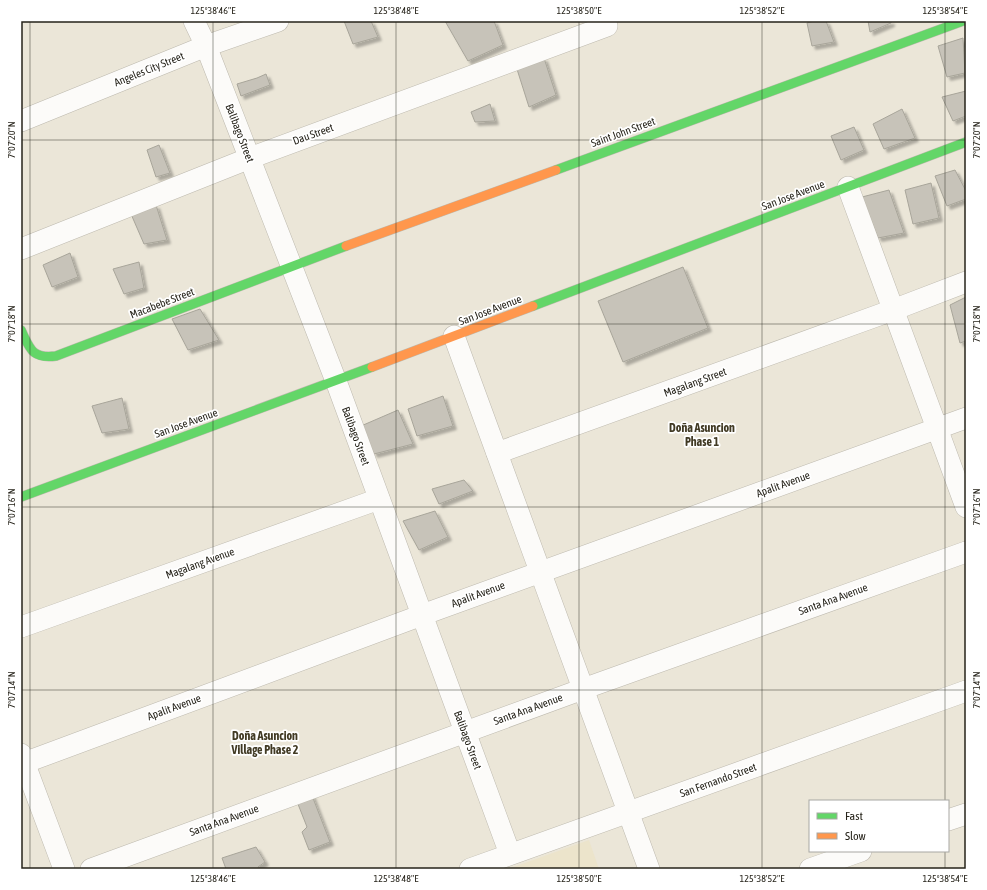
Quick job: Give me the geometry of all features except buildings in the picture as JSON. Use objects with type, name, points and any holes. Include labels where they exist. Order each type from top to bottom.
[{"type":"street","name":"Balibago Street","points":[[194,21],[206,46],[336,381],[510,854]]},
{"type":"street","name":"Angeles City Street","points":[[21,121],[206,46],[278,21]]},
{"type":"street","name":"Saint John Street","points":[[292,266],[963,21]]},
{"type":"street","name":"Dau Street","points":[[21,249],[250,158],[607,26]]},
{"type":"street","name":"San Jose Avenue","points":[[21,497],[336,381],[966,142]]},
{"type":"street","points":[[848,187],[966,507]]},
{"type":"street","name":"Macabebe Street","points":[[21,330],[33,354],[40,358],[56,356],[292,266]]},
{"type":"street","name":"Magalang Street","points":[[497,454],[966,282]]},
{"type":"street","points":[[454,336],[649,869]]},
{"type":"street","name":"Apalit Avenue","points":[[22,761],[966,418]]},
{"type":"street","name":"Magalang Avenue","points":[[21,627],[379,499]]},
{"type":"street","name":"Santa Ana Avenue","points":[[91,869],[254,808],[966,552]]},
{"type":"street","name":"San Fernando Street","points":[[470,869],[966,691]]},
{"type":"street","points":[[22,761],[64,869]]},
{"type":"street","points":[[949,820],[966,814]]},
{"type":"street","points":[[810,869],[858,852]]},
{"type":"shaded area","points":[[589,840],[599,869],[508,869]]},
{"type":"traffic: fast","points":[[556,170],[963,21]]},
{"type":"traffic: fast","points":[[533,306],[966,142]]},
{"type":"traffic: fast","points":[[21,330],[30,347],[37,354],[48,357],[56,356],[346,246]]},
{"type":"traffic: fast","points":[[21,497],[372,367]]},
{"type":"traffic: slow","points":[[346,246],[556,170]]},
{"type":"traffic: slow","points":[[372,367],[533,306]]},
{"type":"district","name":"Doña Asuncion Phase 1","points":[[702,435]]},
{"type":"district","name":"Doña Asuncion Village Phase 2","points":[[265,743]]}]
